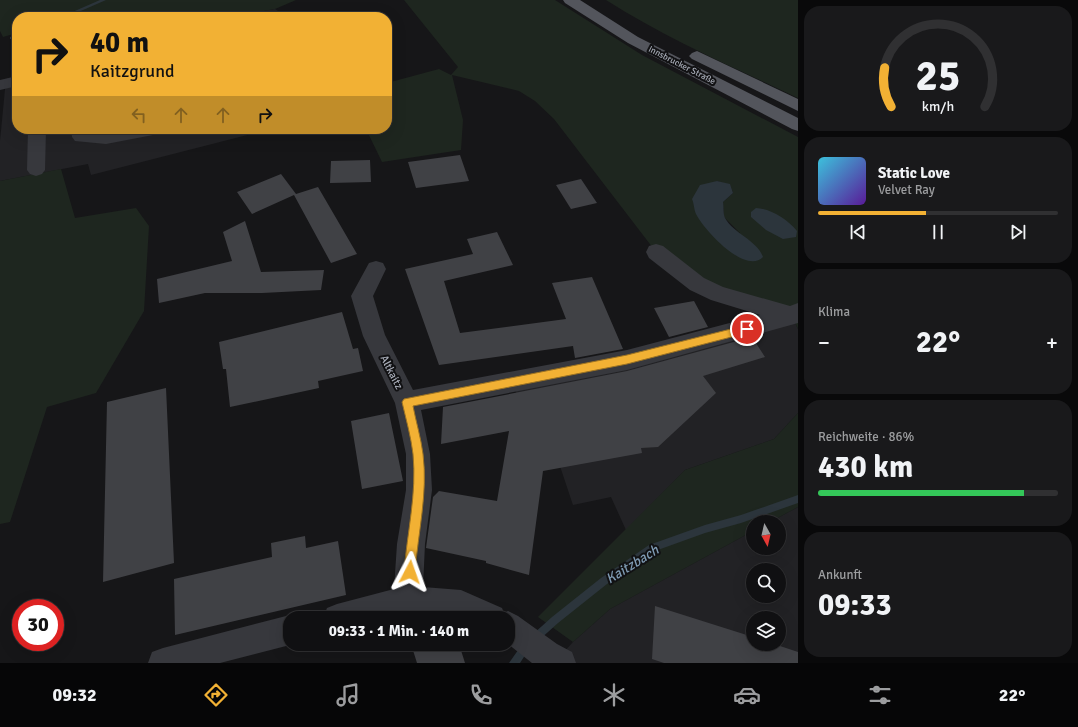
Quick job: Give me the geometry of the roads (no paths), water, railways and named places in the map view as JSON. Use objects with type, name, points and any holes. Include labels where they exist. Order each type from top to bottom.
[{"type":"main road","name":"Innsbrucker Straße","points":[[570,0],[633,40],[798,125]]},
{"type":"main road","name":"Innsbrucker Straße","points":[[621,16],[660,38]]},
{"type":"main road","name":"Innsbrucker Straße","points":[[688,51],[798,106]]},
{"type":"street","points":[[0,85],[12,82]]},
{"type":"street","points":[[36,170],[37,134]]},
{"type":"street","points":[[81,134],[81,137],[106,138],[127,134]]},
{"type":"street","points":[[656,252],[697,284],[718,294],[795,314]]},
{"type":"street","name":"Altkaitz","points":[[376,269],[362,296],[374,336],[407,402],[418,454],[419,490],[412,544],[408,600]]},
{"type":"street","points":[[407,402],[627,360],[795,314]]},
{"type":"street","points":[[365,611],[408,600],[461,604],[476,611]]},
{"type":"street","points":[[515,631],[554,659]]},
{"type":"street","points":[[164,663],[283,632]]},
{"type":"waterway","points":[[75,12],[104,0]]},
{"type":"waterway","name":"Kaitzbach","points":[[535,638],[604,581],[652,548],[798,499]]},
{"type":"waterway","name":"Kaitzbach","points":[[514,663],[526,646]]}]
